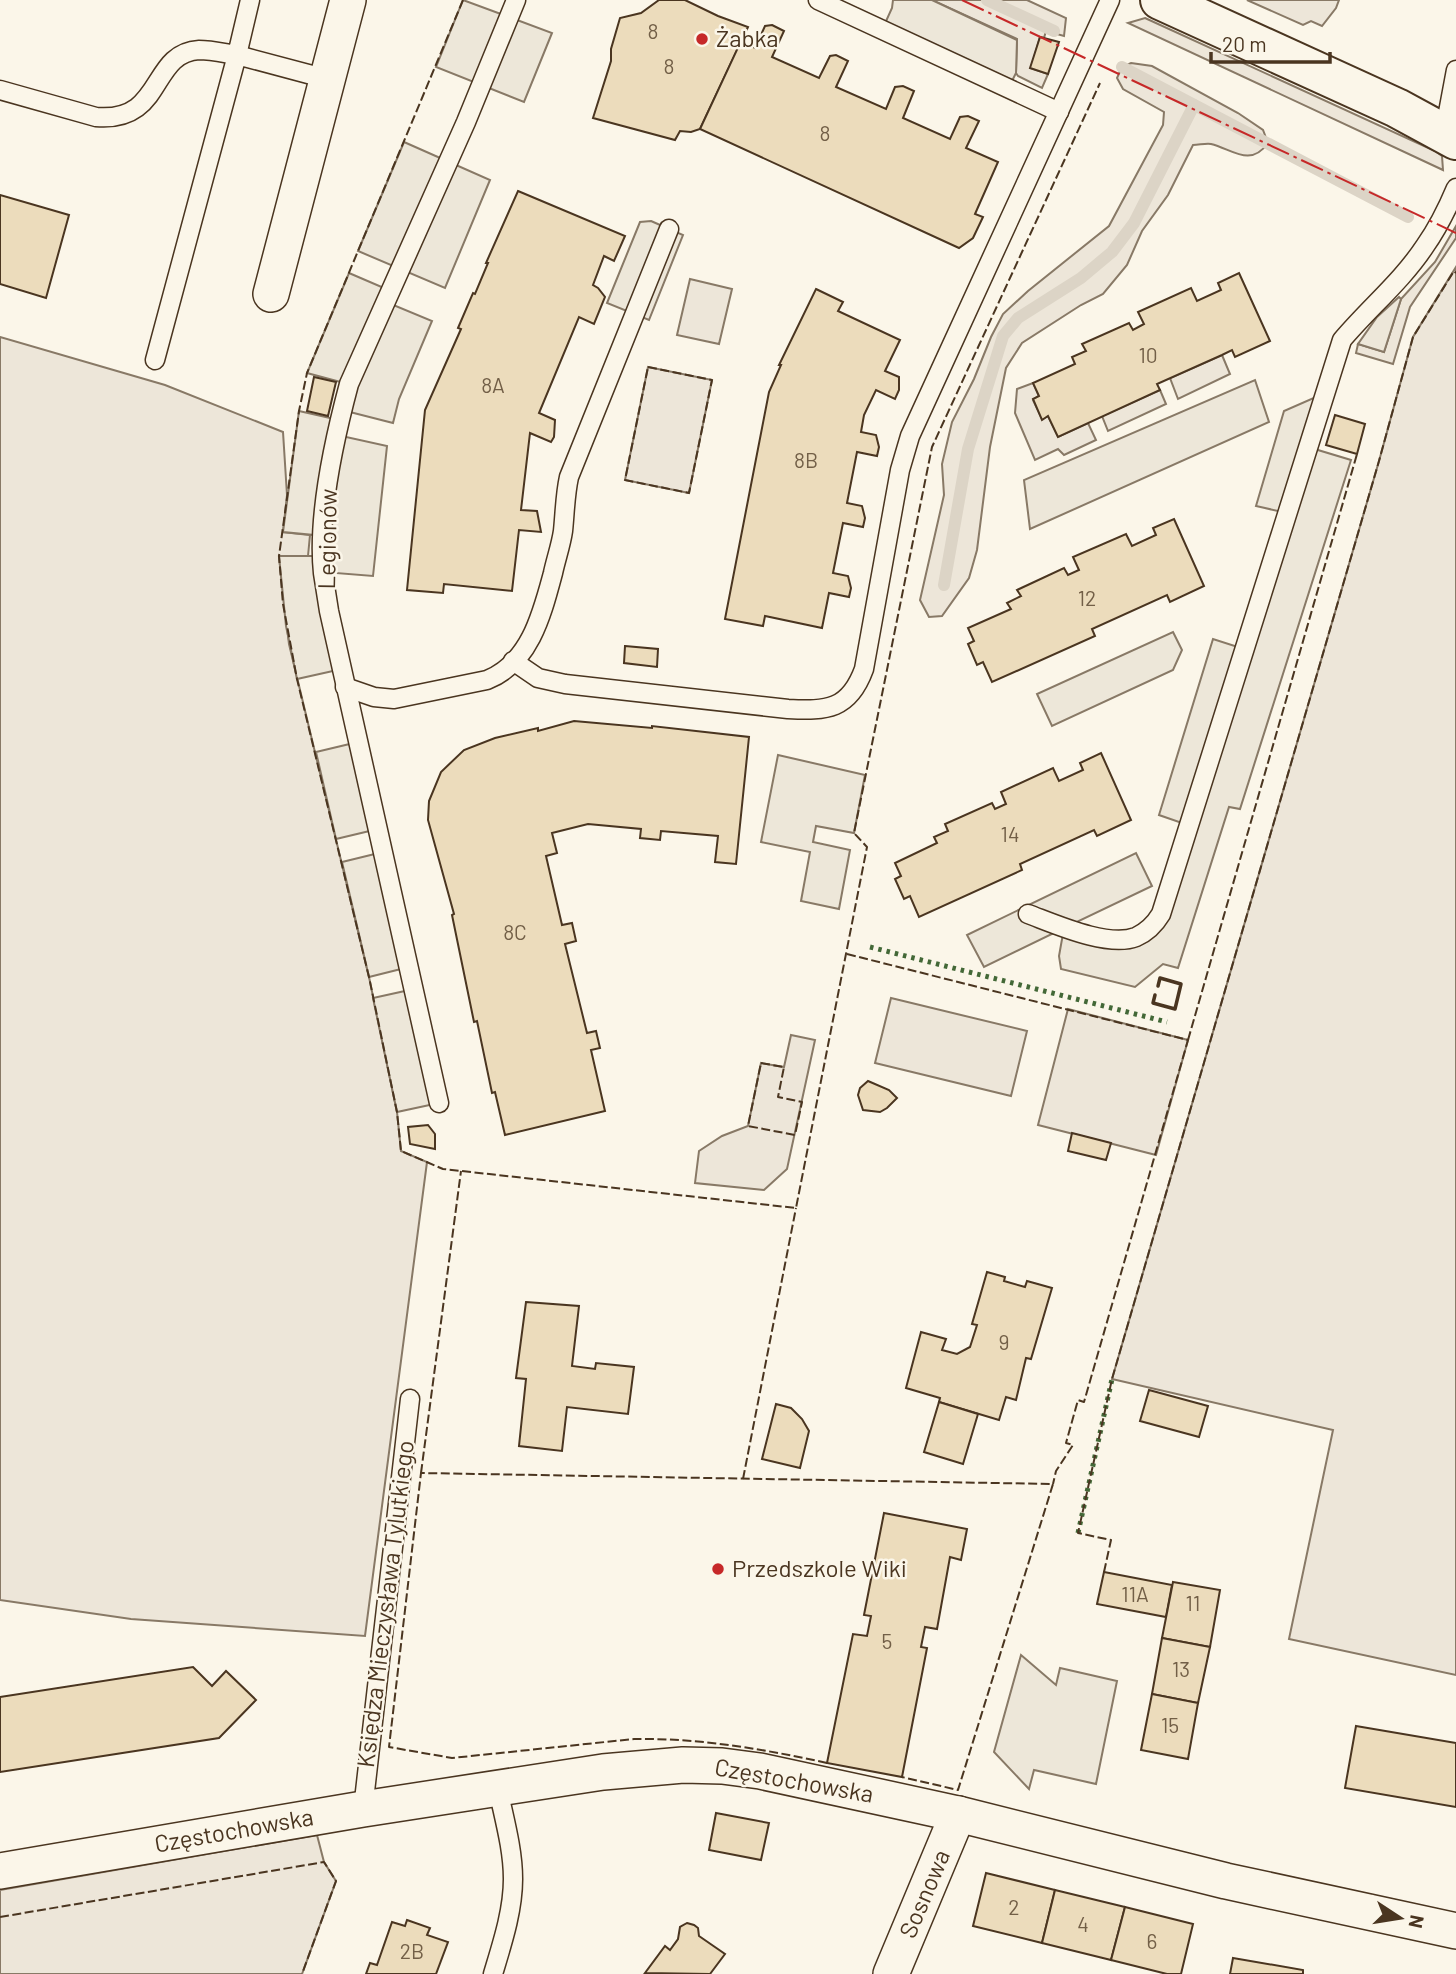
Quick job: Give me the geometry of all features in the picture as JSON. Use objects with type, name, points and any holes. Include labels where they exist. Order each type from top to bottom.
[{"type":"street","points":[[271,295],[348,0]]},
{"type":"street","points":[[1160,0],[1451,130]]},
{"type":"street","name":"Częstochowska","points":[[0,1871],[363,1809],[498,1789],[644,1768],[722,1766],[760,1771],[958,1814],[1226,1881],[1456,1931]]},
{"type":"street","name":"Sosnowa","points":[[891,1974],[958,1814]]},
{"type":"lane","points":[[155,360],[250,0]]},
{"type":"lane","name":"Legionów","points":[[439,1103],[345,687],[323,572],[326,494],[339,419],[352,377],[466,122],[516,0]]},
{"type":"lane","points":[[818,0],[1059,113]]},
{"type":"lane","points":[[513,661],[538,678],[565,684],[797,709],[816,710],[848,699],[855,691],[864,670],[900,470],[910,436],[1110,0]]},
{"type":"lane","points":[[0,90],[96,117],[111,118],[127,114],[139,107],[151,96],[160,76],[175,58],[196,50],[237,55],[327,79]]},
{"type":"lane","points":[[1451,130],[1456,70]]},
{"type":"lane","points":[[1028,915],[1083,933],[1119,939],[1135,938],[1154,924],[1161,914],[1342,340],[1427,244],[1456,188]]},
{"type":"lane","points":[[345,687],[374,697],[394,699],[487,680],[500,674],[528,645],[538,626],[563,534],[569,477],[669,229]]},
{"type":"lane","name":"Księdza Mieczysława Tylutkiego","points":[[363,1809],[410,1399]]},
{"type":"lane","points":[[493,1974],[505,1930],[513,1882],[510,1845],[498,1789]]},
{"type":"shaded area","points":[[463,0],[552,33],[524,102],[436,67]]},
{"type":"shaded area","points":[[893,0],[932,0],[1017,40],[1016,73],[1008,89],[882,30]]},
{"type":"shaded area","points":[[932,0],[1027,0],[1066,18],[1064,36],[1046,31],[1044,38],[1040,37],[1031,68],[1048,74],[1042,88],[1016,73],[1017,39]]},
{"type":"shaded area","points":[[1247,0],[1339,0],[1322,26],[1311,21],[1303,25]]},
{"type":"shaded area","points":[[1145,18],[1435,151],[1442,156],[1443,170],[1128,23]]},
{"type":"shaded area","points":[[1131,63],[1152,66],[1238,113],[1263,130],[1268,143],[1248,156],[1211,144],[1193,145],[1168,195],[1142,231],[1127,265],[1103,294],[1022,343],[1006,368],[990,447],[977,550],[969,578],[942,616],[929,617],[920,600],[944,495],[942,464],[952,422],[991,337],[1003,314],[1109,226],[1163,125],[1164,112],[1123,89],[1117,78],[1122,67]]},
{"type":"shaded area","points":[[404,142],[490,180],[445,288],[358,251]]},
{"type":"shaded area","points":[[651,221],[683,235],[649,320],[607,303],[640,222]]},
{"type":"shaded area","points":[[1456,226],[1456,238],[1410,307],[1393,364],[1356,353],[1358,344],[1384,352],[1401,299],[1435,262]]},
{"type":"shaded area","points":[[1456,267],[1456,1675],[1289,1639],[1333,1430],[1112,1379],[1413,337]]},
{"type":"shaded area","points":[[349,273],[391,291],[386,302],[432,321],[399,399],[393,423],[342,410],[348,384],[307,373]]},
{"type":"shaded area","points":[[690,279],[732,289],[719,344],[677,335]]},
{"type":"shaded area","points":[[1399,297],[1401,299],[1384,352],[1358,344],[1377,317]]},
{"type":"shaded area","points":[[0,337],[165,385],[283,432],[287,495],[283,532],[310,535],[308,556],[279,557],[289,644],[369,977],[397,1112],[401,1151],[427,1162],[365,1636],[131,1619],[0,1600]]},
{"type":"shaded area","points":[[1222,355],[1230,374],[1178,399],[1170,378]]},
{"type":"shaded area","points":[[648,367],[712,380],[689,493],[625,480]]},
{"type":"shaded area","points":[[1255,380],[1269,422],[1030,529],[1024,480]]},
{"type":"shaded area","points":[[1033,383],[1039,396],[1033,400],[1042,419],[1048,416],[1058,437],[1088,423],[1096,440],[1064,455],[1058,449],[1035,460],[1015,413],[1017,389]]},
{"type":"shaded area","points":[[1160,390],[1166,404],[1108,431],[1102,416]]},
{"type":"shaded area","points":[[1325,393],[1308,447],[1351,460],[1240,809],[1229,807],[1178,968],[1163,964],[1135,987],[1061,969],[1059,956],[1064,928],[984,967],[967,935],[1136,853],[1152,886],[1066,927],[1083,933],[1145,931],[1188,825],[1159,815],[1213,639],[1244,649],[1287,513],[1256,506],[1284,411]]},
{"type":"shaded area","points":[[299,411],[339,420],[337,435],[387,446],[373,576],[324,572],[342,669],[297,679],[286,626],[279,556],[323,556],[324,536],[283,532]]},
{"type":"shaded area","points":[[1173,632],[1182,650],[1173,670],[1052,726],[1037,694]]},
{"type":"shaded area","points":[[358,742],[378,829],[336,839],[316,752]]},
{"type":"shaded area","points":[[778,755],[865,775],[854,833],[816,826],[813,842],[850,850],[839,909],[801,901],[810,852],[761,842]]},
{"type":"shaded area","points":[[383,852],[409,967],[369,977],[342,862]]},
{"type":"shaded area","points":[[414,989],[439,1103],[397,1112],[373,998]]},
{"type":"shaded area","points":[[891,998],[1027,1031],[1011,1096],[875,1063]]},
{"type":"shaded area","points":[[1068,1009],[1188,1040],[1156,1155],[1038,1125]]},
{"type":"shaded area","points":[[791,1035],[815,1040],[787,1169],[764,1190],[695,1183],[699,1151],[722,1136],[748,1126],[761,1063],[784,1067]]},
{"type":"shaded area","points":[[1021,1655],[1056,1685],[1060,1668],[1117,1681],[1096,1784],[1034,1770],[1029,1789],[994,1752]]},
{"type":"shaded area","points":[[317,1835],[324,1862],[336,1881],[302,1974],[0,1974],[0,1890]]},
{"type":"building","points":[[659,0],[685,0],[748,27],[700,129],[680,131],[675,140],[593,118],[611,61],[611,49],[620,18],[641,13]]},
{"type":"building","points":[[772,25],[784,31],[772,57],[819,78],[830,56],[836,55],[848,61],[836,87],[886,109],[895,87],[903,86],[914,91],[903,118],[950,139],[960,117],[968,116],[979,121],[966,148],[998,162],[975,214],[983,217],[973,238],[959,248],[700,129],[741,41],[755,48],[765,26]]},
{"type":"building","points":[[1040,37],[1059,42],[1048,74],[1030,68]]},
{"type":"building","points":[[518,191],[625,236],[614,261],[604,256],[593,285],[605,297],[594,324],[579,317],[539,413],[555,420],[554,437],[551,442],[530,433],[521,510],[537,511],[541,532],[519,530],[512,591],[444,584],[443,593],[407,590],[425,410]]},
{"type":"building","points":[[0,195],[69,215],[46,298],[0,284]]},
{"type":"building","points":[[1239,273],[1270,341],[1235,357],[1232,350],[1157,384],[1160,390],[1058,437],[1048,416],[1042,420],[1033,399],[1039,396],[1033,383],[1075,364],[1072,357],[1086,351],[1082,344],[1129,323],[1133,330],[1144,324],[1138,312],[1191,288],[1197,301],[1221,290],[1218,283]]},
{"type":"building","points":[[816,289],[843,302],[838,311],[900,340],[885,371],[899,377],[899,390],[895,399],[876,390],[864,415],[861,432],[876,435],[879,447],[877,456],[857,452],[847,503],[862,506],[865,518],[863,527],[843,523],[833,573],[848,576],[851,588],[849,597],[829,593],[822,628],[765,616],[763,626],[725,619],[769,392],[779,365]]},
{"type":"building","points":[[314,377],[336,382],[328,416],[307,411]]},
{"type":"building","points":[[1335,415],[1365,424],[1357,454],[1326,445]]},
{"type":"building","points":[[1174,519],[1204,586],[1170,602],[1167,595],[1092,629],[1095,636],[992,682],[983,662],[977,665],[968,644],[974,641],[968,628],[1011,609],[1007,603],[1021,596],[1017,590],[1064,568],[1068,575],[1079,570],[1073,557],[1126,534],[1132,546],[1156,535],[1153,528]]},
{"type":"building","points":[[625,646],[658,649],[657,667],[624,663]]},
{"type":"building","points":[[574,721],[652,726],[749,737],[736,864],[715,862],[718,836],[661,831],[660,840],[640,838],[641,829],[588,824],[552,833],[557,853],[546,856],[562,925],[572,923],[576,941],[565,944],[587,1033],[596,1031],[600,1048],[591,1050],[605,1111],[505,1135],[495,1092],[492,1093],[477,1021],[474,1022],[452,915],[454,914],[428,820],[429,801],[441,772],[464,750],[495,738],[538,728],[538,731]]},
{"type":"building","points":[[1101,753],[1131,820],[1097,836],[1094,830],[1020,864],[1022,870],[919,917],[910,896],[904,899],[895,879],[901,876],[895,863],[937,843],[934,837],[948,831],[945,824],[992,803],[995,809],[1006,804],[1001,792],[1053,768],[1059,781],[1083,770],[1080,763]]},
{"type":"building","points":[[868,1081],[889,1090],[897,1098],[880,1112],[863,1110],[858,1095],[860,1088]]},
{"type":"building","points":[[428,1125],[435,1134],[435,1149],[410,1144],[408,1127]]},
{"type":"building","points":[[1072,1133],[1111,1143],[1106,1160],[1068,1151]]},
{"type":"building","points":[[987,1272],[1005,1277],[1004,1281],[1025,1287],[1027,1281],[1052,1288],[1031,1359],[1026,1358],[1016,1400],[1006,1397],[999,1420],[939,1402],[940,1398],[906,1388],[921,1332],[946,1339],[942,1350],[957,1354],[970,1347],[977,1325],[972,1324]]},
{"type":"building","points":[[526,1302],[579,1306],[572,1366],[595,1369],[596,1363],[634,1367],[628,1414],[567,1407],[562,1451],[519,1446],[526,1379],[516,1378]]},
{"type":"building","points":[[1149,1390],[1208,1406],[1199,1437],[1140,1421]]},
{"type":"building","points":[[939,1402],[978,1414],[963,1464],[924,1452]]},
{"type":"building","points":[[776,1404],[791,1408],[809,1431],[800,1468],[762,1459]]},
{"type":"building","points":[[884,1513],[967,1529],[961,1560],[950,1557],[937,1629],[925,1627],[921,1647],[927,1648],[902,1777],[827,1763],[853,1634],[867,1636],[871,1616],[864,1615]]},
{"type":"building","points":[[1104,1572],[1172,1585],[1166,1617],[1097,1604]]},
{"type":"building","points":[[1173,1582],[1220,1590],[1210,1647],[1162,1638]]},
{"type":"building","points":[[1162,1638],[1210,1647],[1198,1703],[1152,1694]]},
{"type":"building","points":[[193,1667],[212,1686],[226,1671],[256,1700],[219,1738],[0,1772],[0,1697]]},
{"type":"building","points":[[1152,1694],[1198,1703],[1188,1759],[1141,1750]]},
{"type":"building","points":[[1356,1726],[1456,1743],[1456,1807],[1345,1788]]},
{"type":"building","points":[[716,1813],[769,1823],[761,1860],[709,1850]]},
{"type":"building","points":[[986,1873],[1055,1890],[1042,1943],[973,1926]]},
{"type":"building","points":[[1055,1890],[1125,1907],[1111,1960],[1042,1943]]},
{"type":"building","points":[[1125,1907],[1193,1924],[1181,1974],[1167,1974],[1111,1960]]},
{"type":"building","points":[[407,1920],[430,1928],[427,1935],[448,1942],[436,1974],[366,1974],[370,1963],[377,1965],[392,1922],[405,1926]]},
{"type":"building","points":[[687,1923],[698,1928],[699,1936],[725,1954],[710,1974],[645,1973],[665,1946],[670,1950],[678,1939],[680,1927]]},
{"type":"building","points":[[1233,1958],[1303,1970],[1303,1974],[1230,1974]]},
{"type":"waterway","points":[[987,0],[1054,31]]},
{"type":"waterway","points":[[1122,67],[1408,217]]},
{"type":"waterway","points":[[944,585],[968,449],[1003,336],[1018,318],[1081,278],[1112,252],[1134,223],[1194,105]]},
{"type":"hedge","points":[[870,947],[1167,1022]]},
{"type":"hedge","points":[[1078,1533],[1112,1379]]},
{"type":"fence","points":[[463,0],[307,373],[299,411],[279,556],[283,604],[297,679],[369,977],[397,1112],[401,1151],[443,1169],[796,1208],[867,847],[854,833],[932,447],[1100,83]]},
{"type":"fence","points":[[1104,1572],[1111,1540],[1078,1533],[1112,1379],[1413,337],[1454,271],[1456,273]]},
{"type":"fence","points":[[648,367],[712,380],[689,493],[625,480],[648,367]]},
{"type":"fence","points":[[1188,1040],[1357,454]]},
{"type":"fence","points":[[847,954],[1188,1040],[1084,1402],[1078,1400],[1066,1443],[1073,1445],[1056,1471],[1053,1484]]},
{"type":"fence","points":[[761,1063],[784,1067],[778,1097],[802,1102],[795,1135],[748,1126],[761,1063]]},
{"type":"fence","points":[[421,1473],[461,1171]]},
{"type":"fence","points":[[743,1479],[796,1208]]},
{"type":"fence","points":[[827,1763],[731,1745],[659,1739],[634,1739],[452,1758],[389,1747],[421,1473],[1053,1484],[958,1790],[902,1777]]},
{"type":"fence","points":[[0,1917],[324,1862],[336,1881],[302,1974]]},
{"type":"wall","points":[[1155,995],[1153,1003],[1175,1009],[1181,984],[1160,978],[1158,986]]},
{"type":"power","points":[[962,0],[1456,233]]},
{"type":"place","name":"Żabka","points":[[702,39]]},
{"type":"place","name":"Przedszkole Wiki","points":[[718,1569]]}]
